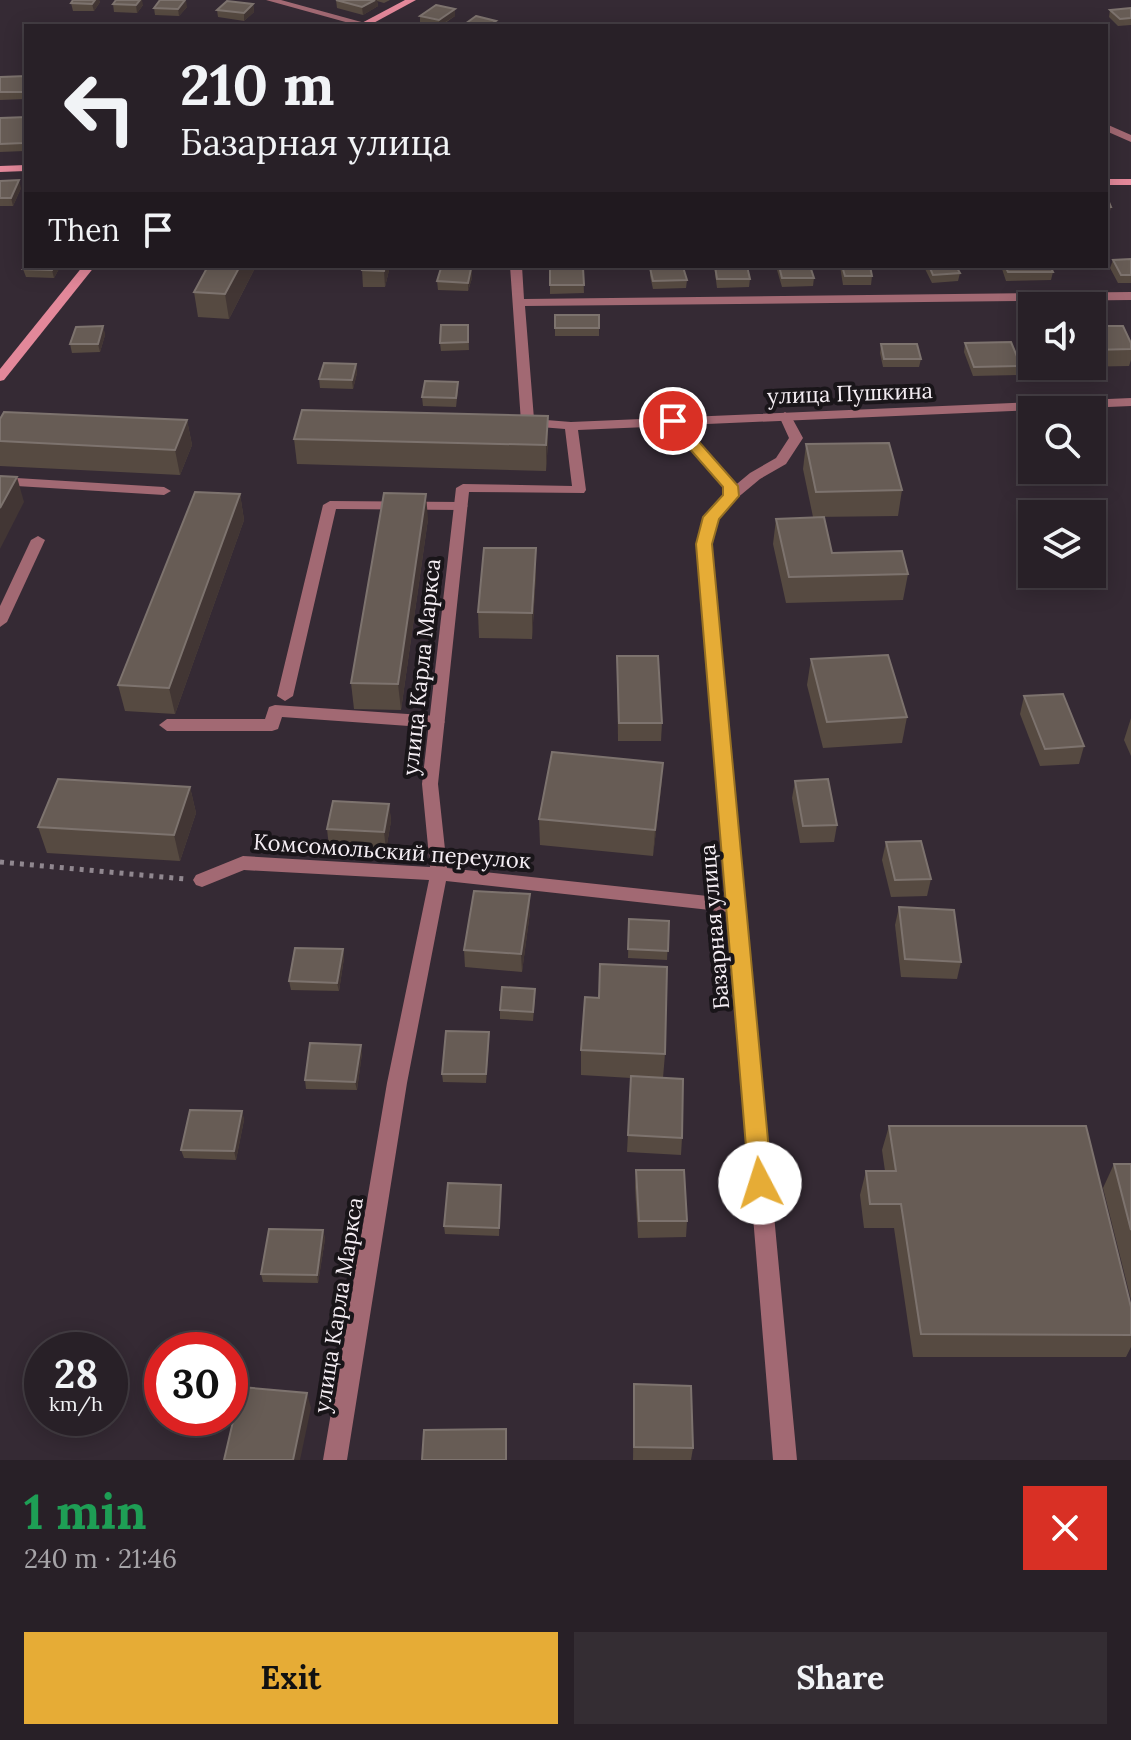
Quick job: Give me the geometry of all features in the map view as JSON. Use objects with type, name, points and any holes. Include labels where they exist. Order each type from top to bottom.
[{"type":"main road","points":[[366,24],[412,0]]},
{"type":"main road","points":[[0,169],[24,168]]},
{"type":"main road","points":[[1108,182],[1131,182]]},
{"type":"main road","points":[[0,377],[87,268]]},
{"type":"street","points":[[270,0],[355,24]]},
{"type":"street","points":[[1108,128],[1131,139]]},
{"type":"street","points":[[285,696],[330,505],[461,506],[463,488],[579,490],[571,426],[528,422],[516,268]]},
{"type":"street","points":[[517,303],[1131,296]]},
{"type":"street","name":"улица Пушкина","points":[[571,426],[1131,402]]},
{"type":"street","name":"Базарная улица","points":[[785,416],[796,438],[781,461],[755,476],[711,517],[704,544],[785,1460]]},
{"type":"street","points":[[673,421],[730,486],[731,496]]},
{"type":"street","points":[[0,481],[164,491]]},
{"type":"street","name":"улица Карла Маркса","points":[[335,1460],[397,1083],[439,874],[430,784],[461,506]]},
{"type":"street","points":[[0,622],[38,540]]},
{"type":"street","points":[[167,725],[272,725],[275,711],[437,722]]},
{"type":"street","name":"Комсомольский переулок","points":[[202,880],[243,863],[439,874],[736,906]]},
{"type":"path","points":[[0,862],[202,880]]},
{"type":"building","points":[[73,0],[95,0],[92,4],[71,3]]},
{"type":"building","points":[[116,0],[140,0],[136,5],[113,4]]},
{"type":"building","points":[[160,0],[185,0],[178,9],[154,8]]},
{"type":"building","points":[[336,0],[375,0],[362,7]]},
{"type":"building","points":[[227,1],[253,4],[244,13],[217,10]]},
{"type":"building","points":[[436,5],[455,9],[439,20],[420,16]]},
{"type":"building","points":[[1131,8],[1131,18],[1120,19],[1110,10]]},
{"type":"building","points":[[476,16],[496,21],[491,24],[465,24]]},
{"type":"building","points":[[24,76],[24,92],[0,92],[0,77]]},
{"type":"building","points":[[24,117],[23,143],[0,144],[0,118]]},
{"type":"building","points":[[19,180],[11,198],[0,198],[0,181]]},
{"type":"building","points":[[1131,259],[1131,275],[1121,275],[1113,260]]},
{"type":"building","points":[[24,268],[53,268],[52,270]]},
{"type":"building","points":[[207,268],[239,268],[225,294],[194,292]]},
{"type":"building","points":[[362,268],[385,268],[384,271]]},
{"type":"building","points":[[441,268],[471,269],[468,283],[437,281]]},
{"type":"building","points":[[550,268],[583,268],[584,285],[550,285]]},
{"type":"building","points":[[650,268],[683,268],[687,280],[653,281]]},
{"type":"building","points":[[715,268],[747,268],[750,279],[717,279]]},
{"type":"building","points":[[780,268],[811,268],[814,278],[782,278]]},
{"type":"building","points":[[843,268],[870,268],[872,276],[845,276]]},
{"type":"building","points":[[930,268],[957,268],[960,273],[933,275]]},
{"type":"building","points":[[1006,268],[1051,268],[1053,272],[1008,272]]},
{"type":"building","points":[[555,315],[599,315],[599,328],[555,328]]},
{"type":"building","points":[[441,325],[468,325],[468,342],[440,343]]},
{"type":"building","points":[[103,326],[98,344],[70,344],[76,327]]},
{"type":"building","points":[[1106,326],[1123,326],[1131,349],[1106,350]]},
{"type":"building","points":[[1011,342],[1018,366],[974,367],[965,343]]},
{"type":"building","points":[[881,344],[917,344],[921,359],[884,359]]},
{"type":"building","points":[[324,363],[356,364],[352,380],[319,379]]},
{"type":"building","points":[[425,381],[458,382],[456,398],[422,397]]},
{"type":"building","points":[[302,410],[548,416],[546,445],[294,439]]},
{"type":"building","points":[[4,412],[187,420],[175,450],[0,441],[0,419]]},
{"type":"building","points":[[889,443],[902,490],[816,492],[806,444]]},
{"type":"building","points":[[0,476],[17,477],[0,508]]},
{"type":"building","points":[[195,492],[240,494],[169,688],[118,685]]},
{"type":"building","points":[[384,493],[426,494],[398,684],[351,683]]},
{"type":"building","points":[[824,517],[832,553],[902,551],[908,574],[789,577],[776,519]]},
{"type":"building","points":[[484,548],[536,548],[532,613],[478,612]]},
{"type":"building","points":[[888,655],[907,717],[827,722],[811,659]]},
{"type":"building","points":[[617,656],[658,656],[662,723],[619,723]]},
{"type":"building","points":[[1063,694],[1084,746],[1045,749],[1024,696]]},
{"type":"building","points":[[552,752],[663,763],[655,830],[539,819]]},
{"type":"building","points":[[58,779],[190,787],[174,835],[38,827]]},
{"type":"building","points":[[828,779],[837,825],[803,826],[795,781]]},
{"type":"building","points":[[333,801],[389,804],[384,832],[327,829]]},
{"type":"building","points":[[921,841],[931,879],[895,880],[886,842]]},
{"type":"building","points":[[474,891],[530,894],[521,954],[464,950]]},
{"type":"building","points":[[899,907],[954,910],[961,962],[905,959]]},
{"type":"building","points":[[629,919],[669,921],[668,951],[628,949]]},
{"type":"building","points":[[295,948],[343,949],[337,983],[289,981]]},
{"type":"building","points":[[600,964],[667,967],[665,1054],[581,1050],[585,997],[599,998]]},
{"type":"building","points":[[502,987],[535,989],[533,1012],[500,1010]]},
{"type":"building","points":[[446,1031],[489,1032],[486,1074],[442,1074]]},
{"type":"building","points":[[310,1043],[361,1045],[355,1082],[305,1080]]},
{"type":"building","points":[[631,1076],[683,1079],[682,1138],[628,1135]]},
{"type":"building","points":[[190,1110],[242,1111],[234,1151],[181,1150]]},
{"type":"building","points":[[889,1126],[1086,1126],[1131,1307],[1131,1335],[921,1334],[901,1204],[870,1204],[866,1171],[896,1171]]},
{"type":"building","points":[[1114,1164],[1131,1164],[1131,1230]]},
{"type":"building","points":[[636,1170],[684,1170],[687,1221],[639,1221]]},
{"type":"building","points":[[448,1183],[501,1185],[499,1228],[444,1226]]},
{"type":"building","points":[[269,1229],[323,1230],[317,1275],[261,1274]]},
{"type":"building","points":[[634,1384],[691,1386],[693,1448],[634,1447]]},
{"type":"building","points":[[248,1388],[307,1393],[293,1460],[224,1460],[230,1436],[248,1436]]},
{"type":"building","points":[[506,1429],[506,1460],[422,1460],[424,1430]]},
{"type":"route","points":[[673,421],[730,486],[731,496],[711,517],[704,544],[760,1183]]}]
